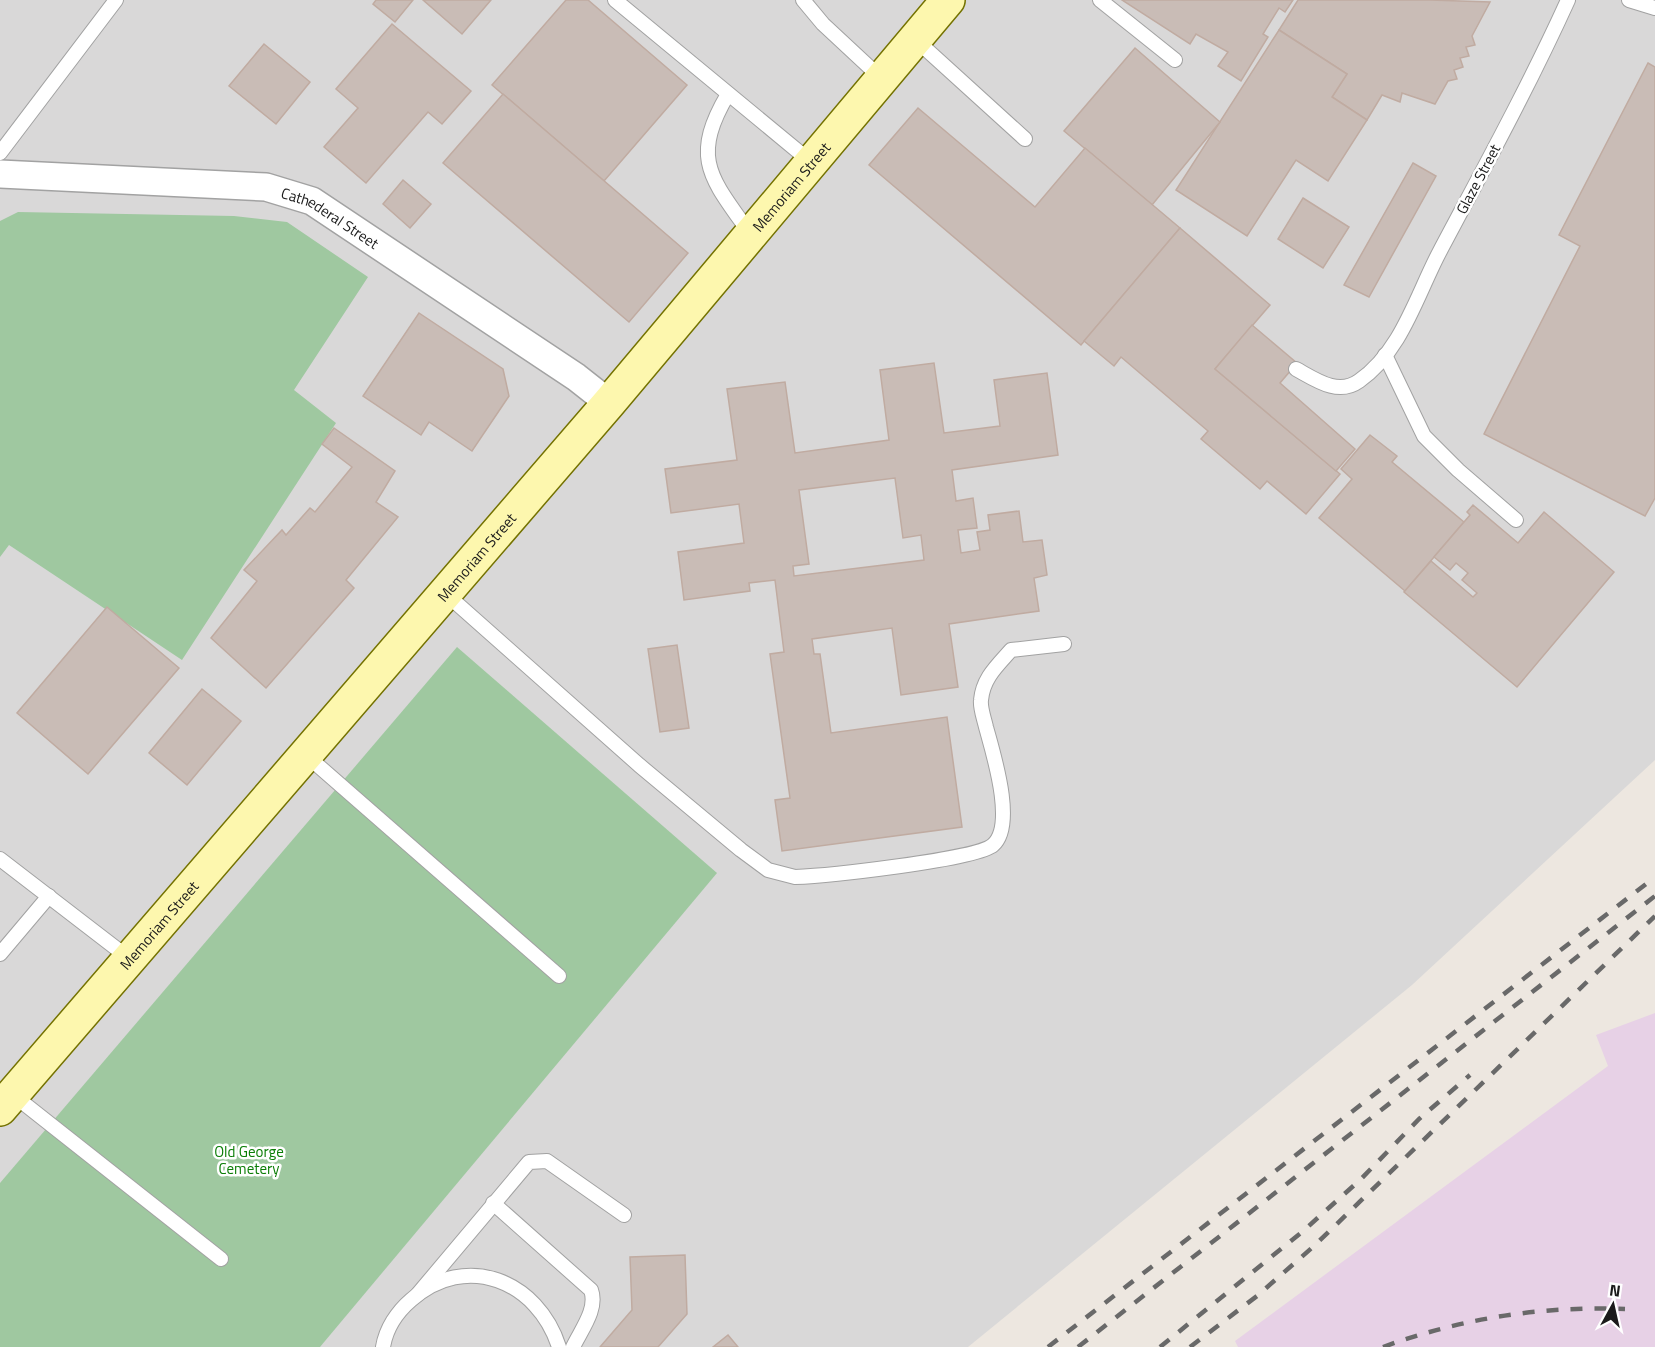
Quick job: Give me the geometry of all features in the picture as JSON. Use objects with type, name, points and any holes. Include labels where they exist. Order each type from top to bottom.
[{"type":"street","name":"Memoriam Street","points":[[4,1097],[130,959],[609,403],[881,78],[916,40],[939,3]]},
{"type":"street","name":"Cathederal Street","points":[[0,174],[266,187],[312,201],[576,377],[609,403]]},
{"type":"lane","points":[[0,153],[116,0]]},
{"type":"lane","points":[[615,0],[811,162]]},
{"type":"lane","points":[[803,0],[823,24],[881,78]]},
{"type":"lane","points":[[1100,0],[1175,60]]},
{"type":"lane","name":"Glaze Street","points":[[1296,369],[1327,386],[1344,387],[1359,381],[1385,355],[1405,325],[1426,277],[1539,63],[1568,0]]},
{"type":"lane","points":[[1629,0],[1655,8]]},
{"type":"lane","points":[[916,40],[1025,140]]},
{"type":"lane","points":[[728,94],[709,132],[707,162],[716,186],[751,235]]},
{"type":"lane","points":[[1385,355],[1424,436],[1458,470],[1516,520]]},
{"type":"lane","points":[[445,593],[639,765],[756,862],[768,870],[795,877],[966,856],[994,845],[1002,832],[1004,818],[1000,789],[980,702],[986,679],[1011,650],[1064,644]]},
{"type":"lane","points":[[306,755],[559,976]]},
{"type":"lane","points":[[0,859],[130,959]]},
{"type":"lane","points":[[0,954],[50,896]]},
{"type":"lane","points":[[4,1097],[221,1259]]},
{"type":"lane","points":[[418,1294],[529,1162],[548,1161],[624,1215]]},
{"type":"lane","points":[[493,1203],[591,1290],[594,1298],[593,1306],[573,1347]]},
{"type":"lane","points":[[383,1347],[391,1324],[403,1307],[435,1283],[455,1277],[495,1279],[530,1298],[544,1312],[559,1347]]},
{"type":"shaded area","points":[[0,0],[1655,0],[1655,760],[1412,985],[968,1347],[0,1347]]},
{"type":"shaded area","points":[[1655,1013],[1655,1347],[1238,1347],[1235,1341],[1608,1066],[1596,1035]]},
{"type":"green space","points":[[18,212],[234,216],[287,222],[368,277],[294,390],[336,423],[182,660],[9,545],[0,557],[0,221]]},
{"type":"green space","name":"Old George Cemetery","points":[[457,647],[717,873],[320,1347],[0,1347],[0,1183]]},
{"type":"building","points":[[376,0],[413,0],[395,22],[373,4]]},
{"type":"building","points":[[423,0],[491,0],[462,34]]},
{"type":"building","points":[[566,0],[588,0],[687,85],[604,181],[492,85]]},
{"type":"building","points":[[1122,0],[1293,0],[1285,12],[1279,8],[1263,34],[1268,37],[1241,81],[1218,66],[1228,52],[1196,34],[1190,44]]},
{"type":"building","points":[[1298,0],[1490,2],[1472,36],[1475,45],[1466,47],[1469,56],[1460,58],[1463,67],[1454,70],[1457,79],[1448,81],[1435,104],[1402,93],[1400,102],[1382,95],[1367,120],[1332,97],[1347,74],[1279,30]]},
{"type":"building","points":[[392,24],[471,91],[442,124],[428,112],[366,183],[324,147],[358,108],[336,89]]},
{"type":"building","points":[[1279,30],[1347,74],[1332,97],[1367,120],[1328,181],[1296,160],[1247,236],[1176,190]]},
{"type":"building","points":[[264,44],[310,82],[276,124],[229,86]]},
{"type":"building","points":[[1135,48],[1220,122],[1152,205],[1064,131]]},
{"type":"building","points":[[1648,63],[1655,67],[1655,498],[1645,516],[1484,434],[1580,246],[1559,235]]},
{"type":"building","points":[[503,94],[688,253],[629,322],[443,163]]},
{"type":"building","points":[[918,108],[1035,207],[1085,148],[1180,228],[1081,345],[869,165]]},
{"type":"building","points":[[1413,163],[1436,176],[1369,297],[1344,285]]},
{"type":"building","points":[[403,180],[431,204],[410,228],[383,204]]},
{"type":"building","points":[[1303,198],[1349,227],[1323,268],[1278,239]]},
{"type":"building","points":[[1180,228],[1270,305],[1215,369],[1340,474],[1306,514],[1267,481],[1260,489],[1201,439],[1208,431],[1121,357],[1114,366],[1084,341]]},
{"type":"building","points":[[419,313],[503,369],[509,396],[472,451],[429,422],[421,435],[363,396]]},
{"type":"building","points":[[1252,325],[1297,363],[1280,383],[1355,449],[1336,471],[1215,369]]},
{"type":"building","points":[[934,363],[944,433],[1000,426],[994,380],[1047,373],[1058,455],[952,470],[956,501],[973,498],[977,528],[958,530],[961,553],[980,550],[977,532],[990,530],[988,515],[1019,511],[1023,542],[1042,540],[1047,575],[1034,578],[1039,611],[949,624],[958,687],[901,695],[892,628],[812,639],[814,654],[820,654],[831,733],[947,717],[962,827],[782,851],[775,800],[790,798],[770,654],[784,652],[775,580],[749,583],[750,591],[684,600],[678,552],[744,543],[739,504],[671,513],[665,469],[737,460],[727,389],[785,382],[795,453],[889,440],[880,370]],"holes":[[[895,478],[903,538],[921,535],[924,560],[794,576],[793,566],[809,564],[799,490]]]},
{"type":"building","points":[[334,428],[395,471],[376,502],[398,517],[346,580],[354,588],[266,688],[211,638],[257,581],[244,570],[282,530],[286,535],[310,508],[315,512],[352,467],[322,444]]},
{"type":"building","points":[[1370,435],[1397,456],[1392,462],[1464,522],[1405,591],[1319,518],[1352,479],[1341,469]]},
{"type":"building","points":[[1473,505],[1518,543],[1544,512],[1614,572],[1517,687],[1404,592],[1431,561],[1473,597],[1477,593],[1462,580],[1468,573],[1456,563],[1450,570],[1434,557],[1470,515],[1467,512]]},
{"type":"building","points":[[107,607],[179,668],[88,774],[17,713]]},
{"type":"building","points":[[677,645],[689,728],[660,732],[648,649]]},
{"type":"building","points":[[202,689],[241,721],[187,785],[149,753]]},
{"type":"building","points":[[685,1255],[687,1314],[658,1347],[600,1347],[632,1310],[630,1257]]},
{"type":"building","points":[[728,1335],[738,1347],[713,1347]]},
{"type":"railway","points":[[1048,1347],[1655,877]]},
{"type":"railway","points":[[1078,1347],[1655,896]]},
{"type":"railway","points":[[1190,1347],[1257,1296],[1314,1246],[1655,916]]},
{"type":"railway","points":[[1160,1347],[1302,1232],[1361,1179],[1419,1119],[1470,1075]]},
{"type":"railway","points":[[1383,1347],[1443,1328],[1502,1316],[1563,1310],[1625,1309]]}]
